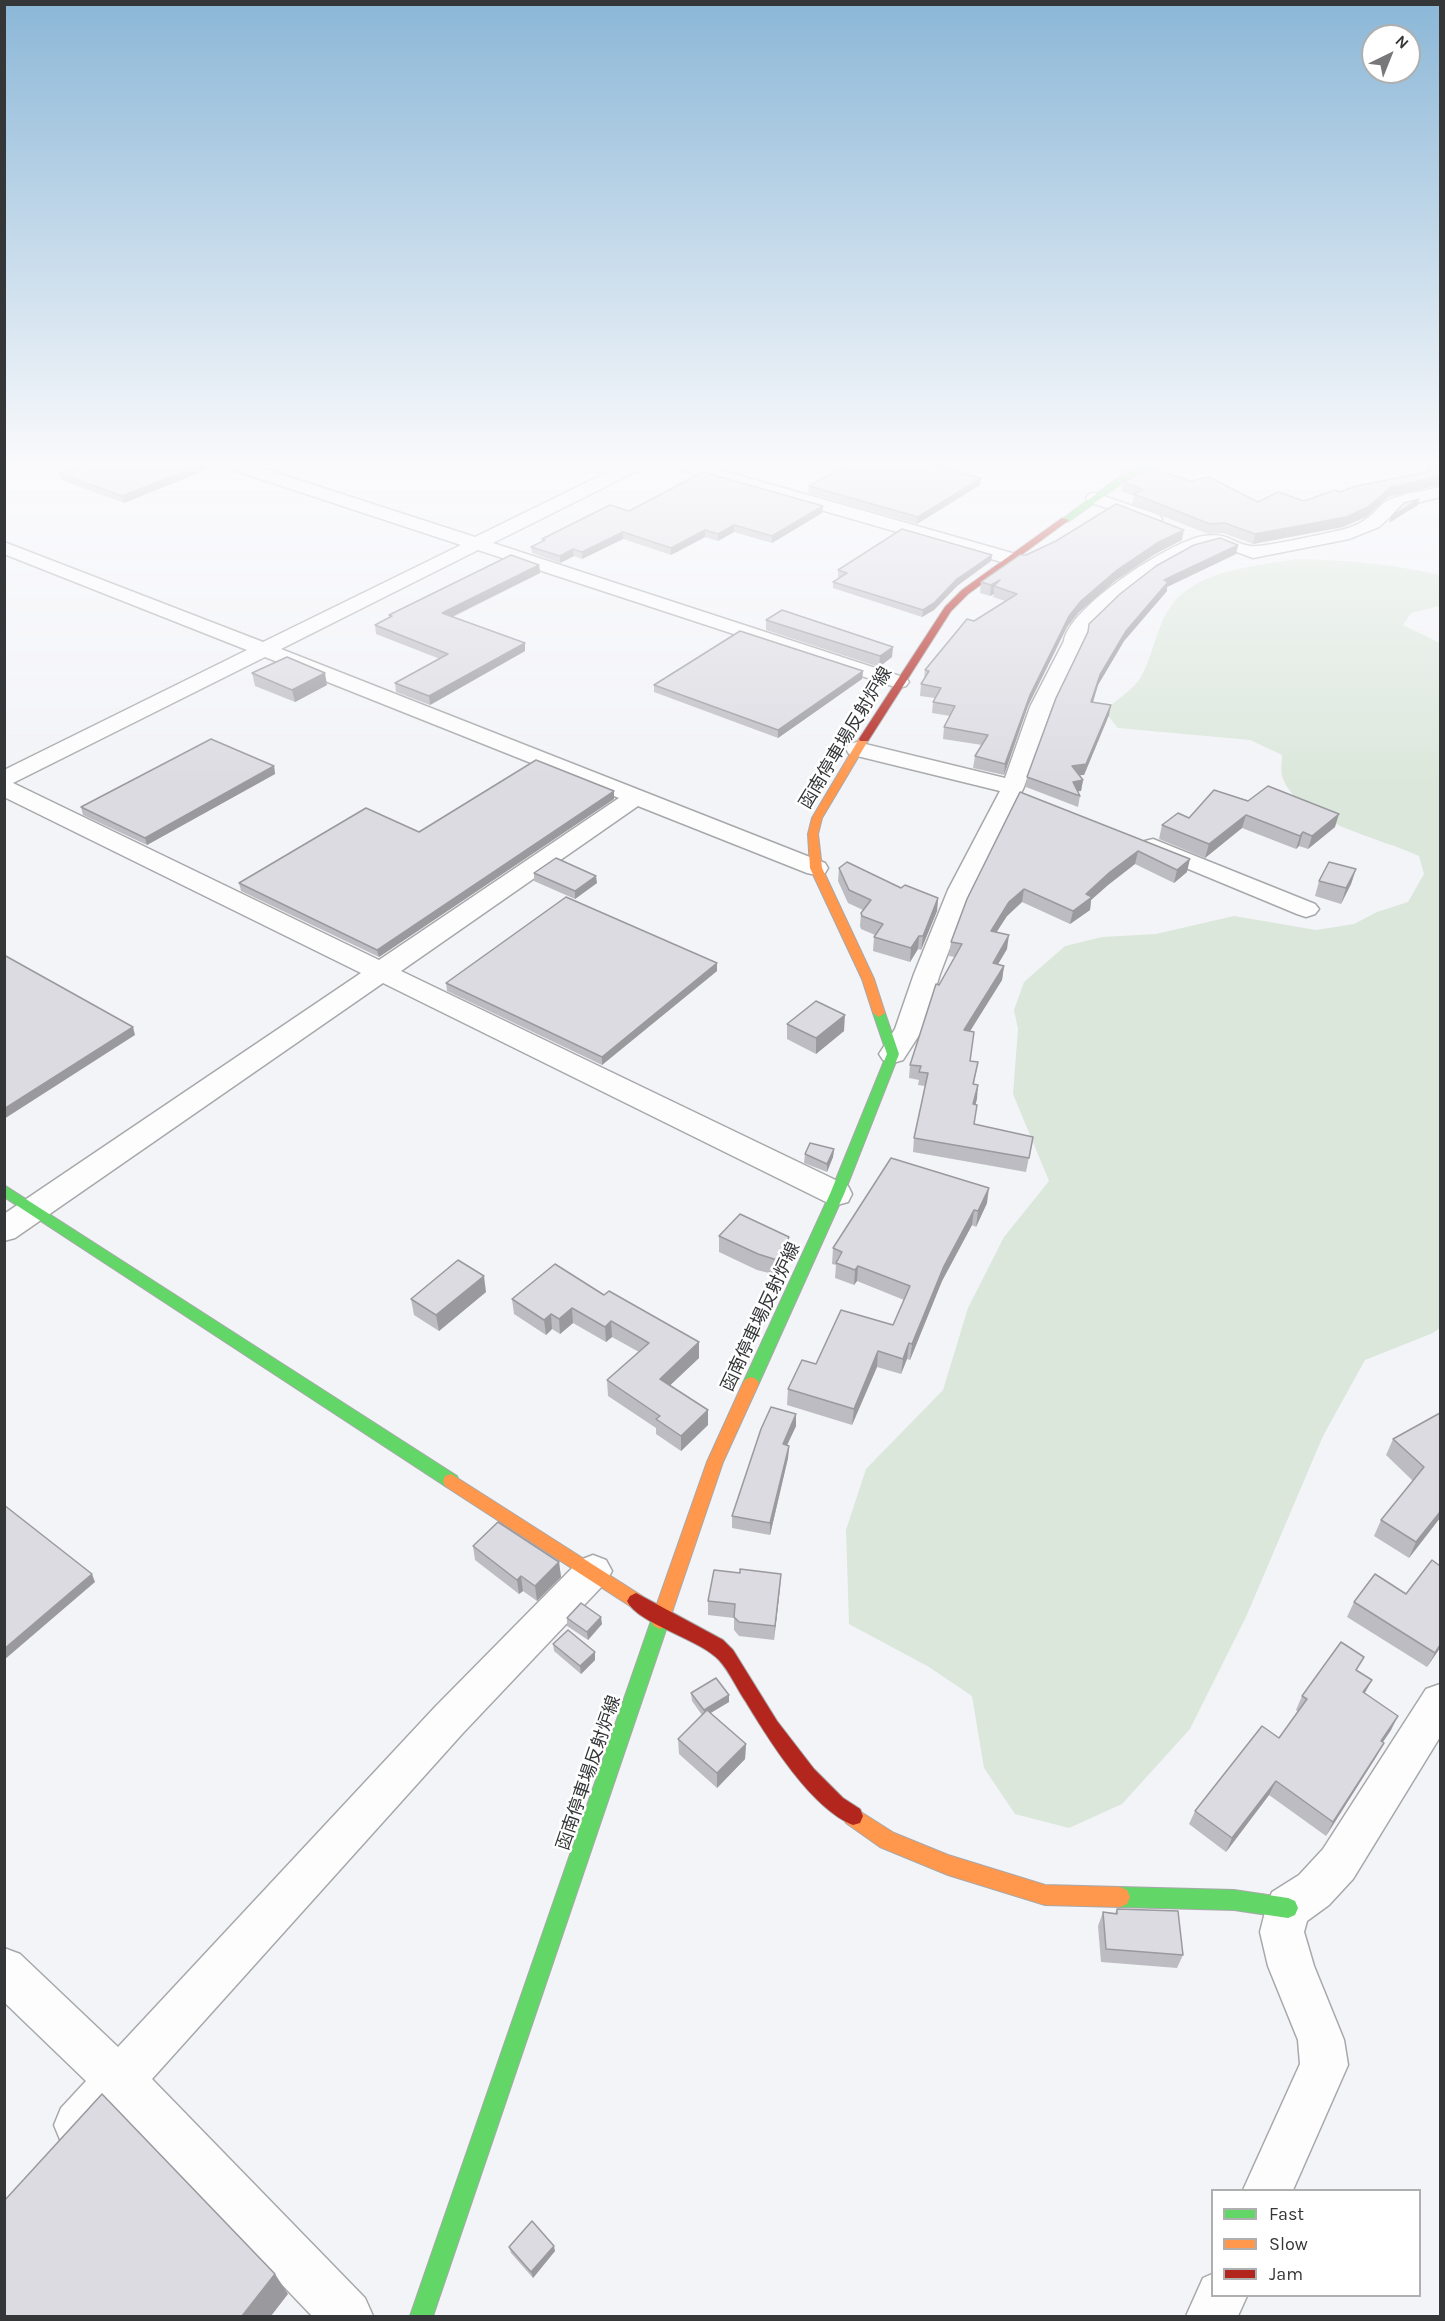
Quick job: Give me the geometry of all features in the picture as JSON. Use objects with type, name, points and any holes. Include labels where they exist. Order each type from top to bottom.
[{"type":"main road","name":"函南停車場反射炉線","points":[[421,2316],[715,1462],[837,1194],[893,1054],[868,979],[816,868],[813,834],[817,818],[857,749],[948,609],[965,592],[996,570]]},
{"type":"main road","points":[[4,1190],[662,1618],[717,1646],[727,1656],[771,1727],[807,1775],[836,1804],[887,1840],[948,1865],[1045,1894],[1234,1900],[1288,1908]]},
{"type":"street","points":[[63,570],[816,868]]},
{"type":"street","points":[[4,779],[424,570]]},
{"type":"street","points":[[557,570],[899,682]]},
{"type":"street","points":[[893,1054],[909,1029],[927,974],[960,890],[1018,792],[1041,707],[1076,633],[1083,622],[1101,605],[1146,570]]},
{"type":"street","points":[[857,749],[1018,792]]},
{"type":"street","points":[[4,788],[837,1194]]},
{"type":"street","points":[[4,1230],[636,797]]},
{"type":"street","points":[[1130,837],[1306,909]]},
{"type":"street","points":[[50,2155],[449,1720],[593,1571]]},
{"type":"street","points":[[1268,2189],[1324,2065],[1321,2040],[1291,1966],[1282,1932],[1288,1908],[1314,1890],[1338,1864],[1440,1702]]},
{"type":"street","points":[[4,1970],[119,2080],[347,2316]]},
{"type":"street","points":[[1212,2316],[1220,2297]]},
{"type":"shaded area","points":[[1231,570],[1416,570],[1440,575],[1440,606],[1411,613],[1403,625],[1440,643],[1440,1328],[1433,1333],[1365,1360],[1323,1436],[1246,1617],[1190,1729],[1122,1804],[1069,1828],[1015,1814],[984,1768],[972,1696],[929,1667],[849,1624],[846,1530],[866,1469],[943,1390],[968,1308],[1004,1237],[1049,1181],[1013,1094],[1018,1029],[1014,1010],[1024,982],[1065,946],[1102,937],[1156,934],[1234,916],[1316,930],[1354,924],[1377,912],[1408,902],[1424,874],[1419,856],[1343,827],[1306,807],[1292,794],[1283,779],[1282,755],[1250,740],[1118,728],[1104,711],[1141,677],[1162,622],[1174,602],[1194,585]]},
{"type":"building","points":[[480,570],[528,570],[442,613],[525,643],[429,696],[395,683],[448,654],[375,625],[392,616],[389,615]]},
{"type":"building","points":[[839,570],[970,570],[923,610],[833,582],[847,573]]},
{"type":"building","points":[[998,570],[1117,570],[1081,601],[1069,616],[1030,695],[1005,764],[975,756],[988,735],[944,727],[955,706],[933,702],[941,688],[921,684],[929,671],[925,670],[967,619],[974,621],[1017,594],[994,586],[1000,580],[991,585],[981,582]]},
{"type":"building","points":[[1150,570],[1184,570],[1164,580],[1168,582],[1126,631],[1100,675],[1091,702],[1111,705],[1086,764],[1072,766],[1083,780],[1073,782],[1080,796],[1027,777],[1056,698],[1088,632],[1089,624],[1120,594]]},
{"type":"building","points":[[782,610],[893,647],[880,656],[766,620]]},
{"type":"building","points":[[740,631],[863,671],[778,730],[654,685]]},
{"type":"building","points":[[287,657],[325,673],[292,690],[252,673]]},
{"type":"building","points":[[211,739],[274,766],[145,838],[81,807]]},
{"type":"building","points":[[536,760],[614,791],[377,950],[239,883],[366,808],[419,832]]},
{"type":"building","points":[[1268,786],[1339,814],[1312,836],[1303,832],[1300,836],[1246,815],[1209,844],[1162,825],[1178,813],[1189,818],[1214,790],[1248,801]]},
{"type":"building","points":[[1020,792],[1190,859],[1177,870],[1138,851],[1086,894],[1092,897],[1073,911],[1024,889],[1009,902],[991,931],[1009,935],[993,963],[1004,966],[964,1030],[974,1032],[970,1061],[978,1062],[973,1084],[978,1085],[973,1104],[977,1105],[974,1124],[1033,1137],[1029,1158],[914,1138],[928,1073],[919,1072],[921,1066],[910,1065],[936,984],[939,985],[962,944],[951,942],[967,899]]},
{"type":"building","points":[[556,858],[596,876],[575,891],[534,873]]},
{"type":"building","points":[[847,862],[901,888],[905,885],[938,898],[923,936],[919,936],[911,948],[874,937],[883,924],[862,916],[861,913],[871,900],[849,890],[839,868]]},
{"type":"building","points":[[1329,862],[1356,869],[1346,888],[1319,881]]},
{"type":"building","points":[[566,897],[717,963],[602,1057],[446,983]]},
{"type":"building","points":[[4,955],[133,1027],[4,1109]]},
{"type":"building","points":[[816,1001],[845,1015],[816,1038],[787,1024]]},
{"type":"building","points":[[810,1143],[834,1149],[827,1164],[805,1154]]},
{"type":"building","points":[[891,1158],[989,1188],[978,1211],[974,1210],[944,1266],[912,1344],[909,1343],[903,1359],[878,1351],[854,1409],[788,1389],[802,1360],[816,1364],[841,1310],[893,1325],[910,1286],[858,1266],[855,1270],[836,1263],[842,1252],[833,1248]]},
{"type":"building","points":[[740,1214],[789,1237],[777,1260],[719,1236]]},
{"type":"building","points":[[458,1260],[484,1276],[436,1315],[411,1299]]},
{"type":"building","points":[[555,1264],[604,1295],[609,1291],[699,1342],[660,1379],[708,1410],[681,1436],[656,1419],[660,1416],[607,1380],[649,1343],[611,1321],[605,1327],[572,1308],[559,1319],[551,1314],[544,1320],[512,1299]]},
{"type":"building","points":[[771,1407],[796,1414],[783,1444],[789,1446],[770,1523],[732,1516],[761,1429]]},
{"type":"building","points":[[1440,1413],[1440,1512],[1416,1542],[1381,1520],[1424,1467],[1393,1439]]},
{"type":"building","points":[[4,1505],[92,1574],[4,1649]]},
{"type":"building","points":[[498,1522],[559,1562],[535,1586],[521,1576],[517,1580],[473,1546]]},
{"type":"building","points":[[1432,1560],[1440,1566],[1440,1645],[1435,1653],[1354,1602],[1375,1574],[1406,1594]]},
{"type":"building","points":[[740,1569],[781,1574],[775,1626],[739,1622],[734,1617],[735,1604],[708,1601],[714,1570],[740,1573]]},
{"type":"building","points":[[581,1603],[601,1617],[587,1632],[567,1618]]},
{"type":"building","points":[[568,1630],[595,1652],[580,1666],[553,1644]]},
{"type":"building","points":[[1341,1642],[1364,1657],[1356,1670],[1372,1680],[1363,1692],[1398,1716],[1381,1741],[1384,1743],[1333,1822],[1276,1781],[1232,1838],[1195,1811],[1262,1726],[1279,1738],[1307,1699],[1302,1696]]},
{"type":"building","points":[[716,1678],[729,1695],[704,1710],[691,1693]]},
{"type":"building","points":[[707,1710],[746,1744],[717,1773],[678,1739]]},
{"type":"building","points":[[1117,1909],[1178,1911],[1183,1955],[1106,1949],[1103,1912],[1117,1914]]},
{"type":"building","points":[[102,2094],[275,2274],[242,2316],[4,2316],[4,2201]]},
{"type":"building","points":[[532,2221],[554,2246],[531,2272],[509,2247]]},
{"type":"traffic: fast","points":[[751,1383],[837,1194],[893,1054],[879,1013]]},
{"type":"traffic: fast","points":[[4,1190],[451,1481]]},
{"type":"traffic: fast","points":[[421,2316],[660,1621]]},
{"type":"traffic: fast","points":[[1120,1897],[1234,1900],[1288,1908]]},
{"type":"traffic: slow","points":[[864,739],[817,818],[813,834],[816,868],[868,979],[879,1013]]},
{"type":"traffic: slow","points":[[660,1621],[715,1462],[751,1383]]},
{"type":"traffic: slow","points":[[451,1481],[636,1601]]},
{"type":"traffic: slow","points":[[853,1816],[887,1840],[948,1865],[1045,1895],[1120,1897]]},
{"type":"traffic: jam","points":[[864,739],[948,609],[965,592],[995,570]]},
{"type":"traffic: jam","points":[[636,1601],[662,1618],[717,1646],[727,1656],[771,1727],[807,1775],[836,1804],[853,1816]]}]
